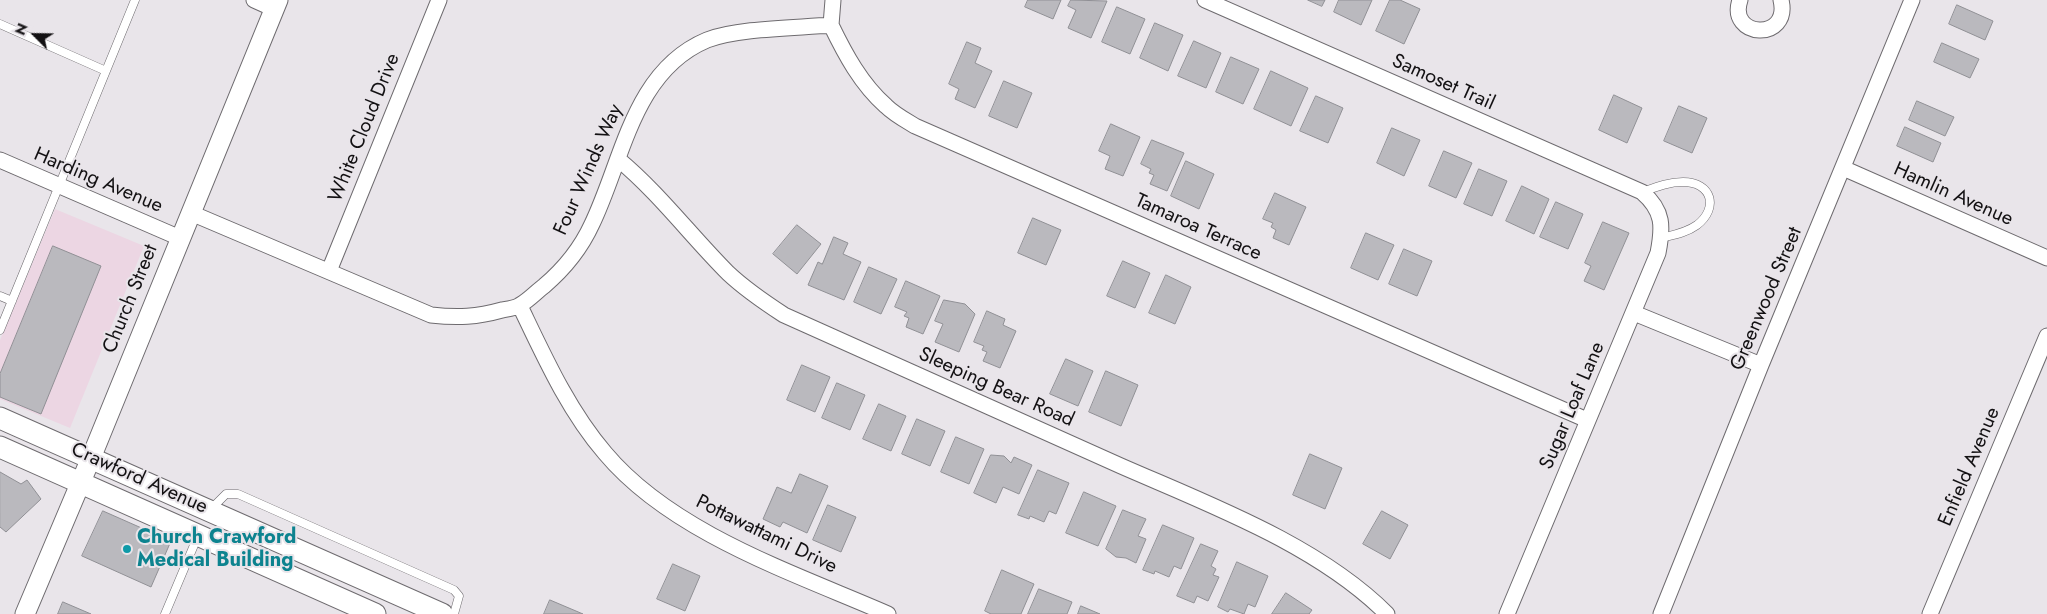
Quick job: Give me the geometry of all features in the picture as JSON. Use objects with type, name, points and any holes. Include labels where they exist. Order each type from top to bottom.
[{"type":"main road","name":"Crawford Avenue","points":[[0,418],[442,614]]},
{"type":"main road","name":"Crawford Avenue","points":[[0,448],[375,614]]},
{"type":"street","points":[[254,0],[276,4]]},
{"type":"street","name":"White Cloud Drive","points":[[329,271],[439,0]]},
{"type":"street","points":[[830,25],[832,0]]},
{"type":"street","name":"Samoset Trail","points":[[1205,0],[1642,192],[1658,210]]},
{"type":"street","points":[[1738,1],[1742,22],[1748,27],[1761,31],[1774,26],[1779,21],[1782,14],[1781,0]]},
{"type":"street","name":"Greenwood Street","points":[[1661,614],[1761,365],[1912,0]]},
{"type":"street","name":"Church Street","points":[[25,614],[91,458],[276,4]]},
{"type":"street","name":"Four Winds Way","points":[[191,213],[431,316],[461,318],[520,306],[560,272],[579,248],[592,224],[639,105],[656,79],[680,56],[707,40],[740,32],[830,25]]},
{"type":"street","name":"Tamaroa Terrace","points":[[830,25],[846,56],[866,84],[886,107],[915,126],[1587,420]]},
{"type":"street","name":"Sleeping Bear Road","points":[[618,159],[643,180],[729,273],[754,296],[784,315],[1234,516],[1320,560],[1368,595],[1387,614]]},
{"type":"street","name":"Harding Avenue","points":[[0,160],[180,238]]},
{"type":"street","name":"Hamlin Avenue","points":[[1843,168],[2047,258]]},
{"type":"street","name":"Sugar Loaf Lane","points":[[1507,614],[1658,253],[1661,224],[1658,210]]},
{"type":"street","name":"Pottawattami Drive","points":[[520,306],[574,411],[605,453],[647,493],[695,527],[766,561],[888,614]]},
{"type":"street","points":[[1634,313],[1761,365]]},
{"type":"street","name":"Enfield Avenue","points":[[1930,614],[2047,336]]},
{"type":"lane","points":[[0,330],[135,0]]},
{"type":"lane","points":[[0,24],[106,71]]},
{"type":"lane","points":[[1642,192],[1664,184],[1684,182],[1701,185],[1707,193],[1711,204],[1709,213],[1696,226],[1680,234],[1660,238]]},
{"type":"lane","points":[[0,296],[12,301]]},
{"type":"lane","points":[[209,511],[226,494],[238,494],[454,590],[459,596],[454,614]]},
{"type":"lane","points":[[166,614],[198,536]]},
{"type":"shaded area","points":[[55,209],[144,246],[70,428],[0,399],[0,340]]},
{"type":"building","points":[[1028,0],[1061,0],[1053,19],[1025,7]]},
{"type":"building","points":[[1071,0],[1107,1],[1091,38],[1068,28],[1076,10],[1068,6]]},
{"type":"building","points":[[1308,0],[1325,0],[1322,6]]},
{"type":"building","points":[[1339,0],[1372,0],[1361,25],[1334,12]]},
{"type":"building","points":[[1390,0],[1400,0],[1420,9],[1404,44],[1376,31]]},
{"type":"building","points":[[1957,5],[1993,21],[1985,40],[1949,24]]},
{"type":"building","points":[[1117,7],[1145,19],[1130,54],[1102,42]]},
{"type":"building","points":[[1155,23],[1183,35],[1168,71],[1140,58]]},
{"type":"building","points":[[1194,41],[1221,53],[1206,88],[1178,76]]},
{"type":"building","points":[[967,42],[981,48],[975,63],[992,71],[975,108],[955,99],[959,89],[949,84]]},
{"type":"building","points":[[1942,43],[1979,59],[1970,78],[1934,62]]},
{"type":"building","points":[[1231,57],[1259,69],[1243,104],[1216,92]]},
{"type":"building","points":[[1271,71],[1308,88],[1291,126],[1254,109]]},
{"type":"building","points":[[1004,81],[1032,93],[1017,128],[989,116]]},
{"type":"building","points":[[1614,95],[1642,108],[1627,143],[1599,130]]},
{"type":"building","points":[[1316,96],[1343,108],[1328,143],[1300,131]]},
{"type":"building","points":[[1917,101],[1954,117],[1945,136],[1909,120]]},
{"type":"building","points":[[1679,106],[1707,118],[1692,153],[1664,141]]},
{"type":"building","points":[[1111,124],[1140,137],[1123,176],[1105,169],[1110,156],[1099,151]]},
{"type":"building","points":[[1905,127],[1941,143],[1933,162],[1897,146]]},
{"type":"building","points":[[1392,128],[1420,140],[1404,176],[1377,163]]},
{"type":"building","points":[[1152,140],[1184,153],[1167,191],[1150,184],[1154,175],[1149,173],[1151,169],[1141,164]]},
{"type":"building","points":[[1444,151],[1472,163],[1456,198],[1429,186]]},
{"type":"building","points":[[1186,161],[1214,174],[1199,209],[1171,196]]},
{"type":"building","points":[[1479,169],[1507,181],[1492,216],[1464,204]]},
{"type":"building","points":[[1522,186],[1549,199],[1534,234],[1506,221]]},
{"type":"building","points":[[1275,193],[1306,207],[1289,245],[1273,238],[1276,230],[1271,227],[1273,223],[1263,219]]},
{"type":"building","points":[[1556,202],[1583,214],[1568,249],[1540,237]]},
{"type":"building","points":[[1033,218],[1061,230],[1046,265],[1018,253]]},
{"type":"building","points":[[1603,222],[1629,233],[1604,290],[1584,281],[1591,266],[1585,263]]},
{"type":"building","points":[[797,225],[821,244],[797,274],[773,254]]},
{"type":"building","points":[[1366,233],[1394,245],[1378,280],[1351,268]]},
{"type":"building","points":[[834,237],[848,243],[843,254],[861,262],[844,300],[808,285],[818,262],[822,264]]},
{"type":"building","points":[[53,246],[101,266],[41,414],[0,397],[0,374]]},
{"type":"building","points":[[1404,249],[1432,261],[1417,296],[1389,284]]},
{"type":"building","points":[[1123,261],[1150,273],[1135,308],[1107,296]]},
{"type":"building","points":[[869,267],[897,279],[881,314],[854,302]]},
{"type":"building","points":[[1166,275],[1191,287],[1175,324],[1149,313]]},
{"type":"building","points":[[906,281],[940,296],[923,334],[906,327],[909,318],[904,316],[907,312],[895,307]]},
{"type":"building","points":[[944,300],[965,304],[975,314],[959,352],[935,342],[943,324],[935,321]]},
{"type":"building","points":[[987,311],[1005,319],[1003,325],[1016,331],[1000,368],[983,361],[987,352],[982,350],[984,346],[974,342]]},
{"type":"building","points":[[1066,359],[1093,371],[1078,406],[1050,394]]},
{"type":"building","points":[[802,365],[830,377],[815,412],[787,400]]},
{"type":"building","points":[[1106,371],[1138,385],[1121,426],[1089,412]]},
{"type":"building","points":[[837,383],[865,395],[850,430],[822,418]]},
{"type":"building","points":[[879,404],[906,416],[891,451],[863,439]]},
{"type":"building","points":[[917,419],[945,431],[930,466],[902,454]]},
{"type":"building","points":[[956,437],[984,449],[969,484],[941,472]]},
{"type":"building","points":[[1310,454],[1342,468],[1325,509],[1293,495]]},
{"type":"building","points":[[991,455],[1004,456],[1011,463],[1014,457],[1032,465],[1019,494],[1003,487],[996,503],[974,493]]},
{"type":"building","points":[[1038,470],[1069,483],[1056,514],[1049,511],[1044,522],[1030,516],[1029,519],[1018,515]]},
{"type":"building","points":[[0,472],[21,484],[27,480],[41,499],[6,532],[0,527]]},
{"type":"building","points":[[800,474],[828,486],[807,533],[783,522],[780,527],[763,519],[777,487],[791,493]]},
{"type":"building","points":[[1084,492],[1116,506],[1098,546],[1066,533]]},
{"type":"building","points":[[828,505],[856,517],[841,552],[813,540]]},
{"type":"building","points":[[1123,510],[1146,519],[1138,536],[1146,539],[1136,563],[1126,558],[1116,557],[1106,549]]},
{"type":"building","name":"Church Crawford Medical Building","points":[[103,511],[171,541],[151,587],[82,556]]},
{"type":"building","points":[[1382,511],[1408,525],[1390,559],[1363,544]]},
{"type":"building","points":[[1163,525],[1194,538],[1181,569],[1174,566],[1169,577],[1155,571],[1154,574],[1143,570]]},
{"type":"building","points":[[1201,544],[1218,551],[1211,566],[1216,569],[1213,575],[1219,577],[1208,601],[1197,596],[1194,603],[1177,596]]},
{"type":"building","points":[[1237,562],[1268,576],[1255,607],[1248,604],[1244,614],[1230,609],[1228,612],[1218,607]]},
{"type":"building","points":[[673,564],[700,576],[685,611],[657,599]]},
{"type":"building","points":[[1002,570],[1034,584],[1021,614],[991,614],[985,611]]},
{"type":"building","points":[[1039,589],[1072,602],[1067,614],[1028,614]]},
{"type":"building","points":[[1286,593],[1312,610],[1309,614],[1272,614]]},
{"type":"building","points":[[550,600],[583,614],[544,614]]},
{"type":"building","points":[[63,602],[91,614],[58,614]]},
{"type":"building","points":[[1081,606],[1100,614],[1078,614]]},
{"type":"place","name":"Church Crawford Medical Building","points":[[127,549]]}]
